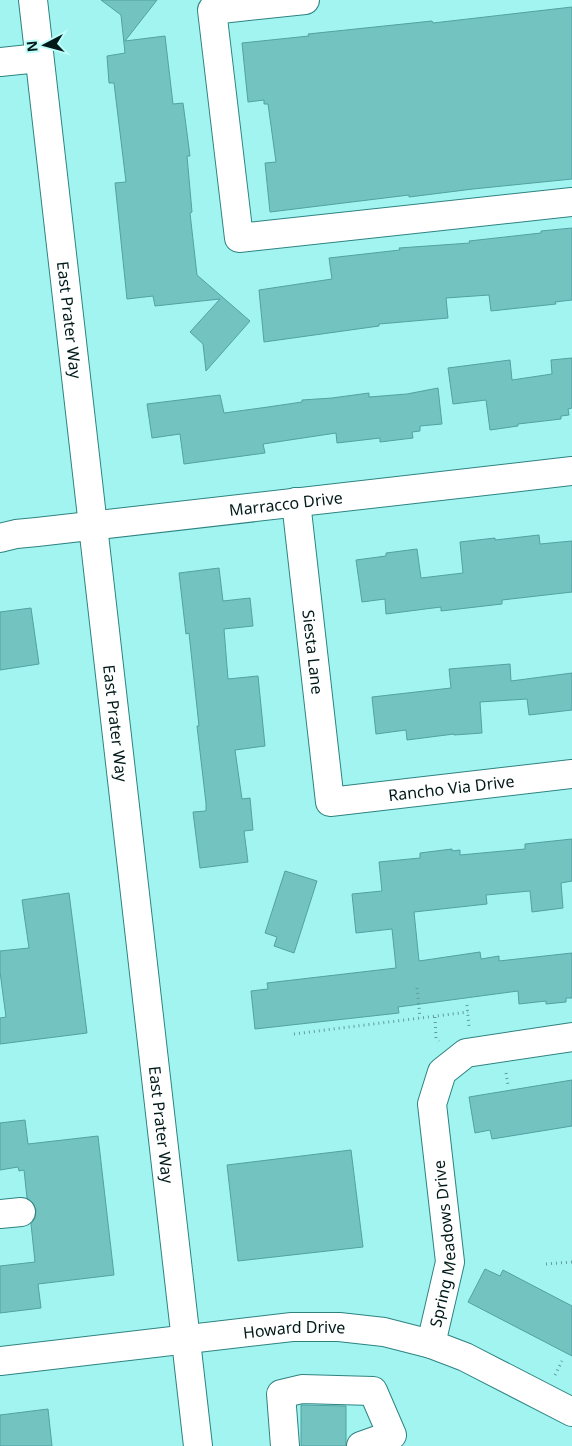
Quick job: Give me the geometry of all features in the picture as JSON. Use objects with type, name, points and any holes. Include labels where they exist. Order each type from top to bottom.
[{"type":"street","name":"East Prater Way","points":[[32,0],[198,1446]]},
{"type":"street","points":[[304,0],[212,10],[239,238],[572,202]]},
{"type":"street","points":[[0,62],[39,58]]},
{"type":"street","name":"Marracco Drive","points":[[0,538],[16,534],[572,471]]},
{"type":"street","name":"Siesta Lane","points":[[296,502],[330,802]]},
{"type":"street","name":"Rancho Via Drive","points":[[330,802],[572,774]]},
{"type":"street","name":"Spring Meadows Drive","points":[[430,1344],[450,1262],[432,1104],[442,1072],[466,1053],[572,1036]]},
{"type":"street","name":"Howard Drive","points":[[0,1361],[292,1328],[339,1327],[384,1332],[430,1344],[465,1357],[572,1412]]},
{"type":"street","points":[[285,1446],[282,1394],[302,1389],[374,1391],[392,1435],[361,1446]]},
{"type":"path","points":[[417,988],[420,1018]]},
{"type":"path","points":[[467,1005],[469,1029]]},
{"type":"path","points":[[294,1034],[468,1012]]},
{"type":"path","points":[[435,1016],[436,1038],[441,1044]]},
{"type":"path","points":[[506,1073],[508,1085]]},
{"type":"path","points":[[546,1264],[572,1262]]},
{"type":"path","points":[[554,1378],[562,1361]]},
{"type":"building","points":[[101,0],[157,0],[125,41],[165,36],[173,104],[183,103],[190,156],[187,156],[192,212],[190,213],[197,275],[250,321],[206,371],[203,344],[190,332],[220,299],[155,306],[153,296],[127,299],[115,183],[126,182],[114,83],[109,83],[107,56],[125,53],[121,15]]},
{"type":"building","points":[[572,7],[572,179],[409,197],[409,195],[270,212],[265,163],[276,162],[268,104],[264,104],[264,100],[248,102],[242,43],[309,36],[308,34],[432,21],[433,23]]},
{"type":"building","points":[[572,228],[572,300],[555,302],[556,304],[491,311],[489,295],[446,298],[448,318],[379,324],[379,326],[264,342],[259,290],[332,279],[329,258],[400,250],[399,248],[470,243],[469,241]]},
{"type":"building","points":[[572,358],[572,408],[568,409],[569,415],[561,416],[561,419],[518,424],[518,426],[490,430],[486,400],[453,404],[448,368],[510,360],[512,380],[552,374],[551,360]]},
{"type":"building","points":[[438,388],[442,424],[420,426],[420,431],[412,432],[413,438],[380,442],[380,438],[337,443],[336,433],[263,444],[265,453],[184,464],[180,434],[152,438],[147,404],[220,395],[224,413],[302,402],[302,400],[369,393],[369,397],[407,394]]},
{"type":"building","points":[[539,535],[540,544],[572,541],[572,592],[502,600],[502,604],[441,611],[441,607],[386,614],[385,599],[362,602],[356,560],[386,556],[386,553],[417,549],[421,578],[463,573],[460,542]]},
{"type":"building","points":[[219,568],[223,601],[250,598],[253,626],[224,629],[228,679],[258,676],[265,746],[235,750],[242,799],[250,798],[253,830],[244,831],[248,862],[200,868],[193,812],[206,811],[206,803],[189,633],[186,634],[179,573]]},
{"type":"building","points":[[31,608],[39,664],[0,670],[0,612]]},
{"type":"building","points":[[510,664],[511,681],[572,673],[572,710],[529,715],[527,699],[480,702],[482,733],[454,734],[407,740],[406,730],[376,734],[372,697],[451,688],[449,669]]},
{"type":"building","points":[[572,839],[572,881],[561,883],[563,908],[532,912],[530,891],[486,895],[487,904],[414,912],[419,961],[480,952],[481,959],[499,956],[499,961],[572,953],[572,998],[566,998],[566,1002],[546,1004],[546,1001],[519,1004],[518,991],[398,1007],[399,1013],[255,1029],[251,991],[268,989],[267,983],[396,968],[392,929],[356,933],[352,894],[382,891],[379,862],[420,858],[420,853],[452,849],[452,851],[460,850],[460,855],[525,849],[525,844]]},
{"type":"building","points":[[285,871],[317,881],[294,953],[274,946],[277,937],[265,933]]},
{"type":"building","points":[[69,893],[87,1033],[0,1044],[0,1018],[6,1017],[0,972],[0,951],[29,948],[22,900]]},
{"type":"building","points":[[572,1080],[572,1126],[492,1139],[490,1130],[475,1133],[469,1097]]},
{"type":"building","points":[[25,1120],[28,1144],[98,1136],[114,1275],[38,1284],[41,1308],[0,1313],[0,1266],[35,1262],[31,1224],[35,1218],[36,1210],[33,1203],[27,1198],[24,1170],[19,1171],[18,1167],[0,1170],[0,1123]]},
{"type":"building","points":[[351,1150],[363,1247],[238,1261],[227,1165]]},
{"type":"building","points":[[485,1269],[500,1276],[503,1270],[572,1306],[572,1356],[468,1302]]},
{"type":"building","points":[[301,1405],[346,1406],[346,1446],[301,1446]]},
{"type":"building","points":[[48,1409],[52,1446],[0,1446],[0,1415]]}]
